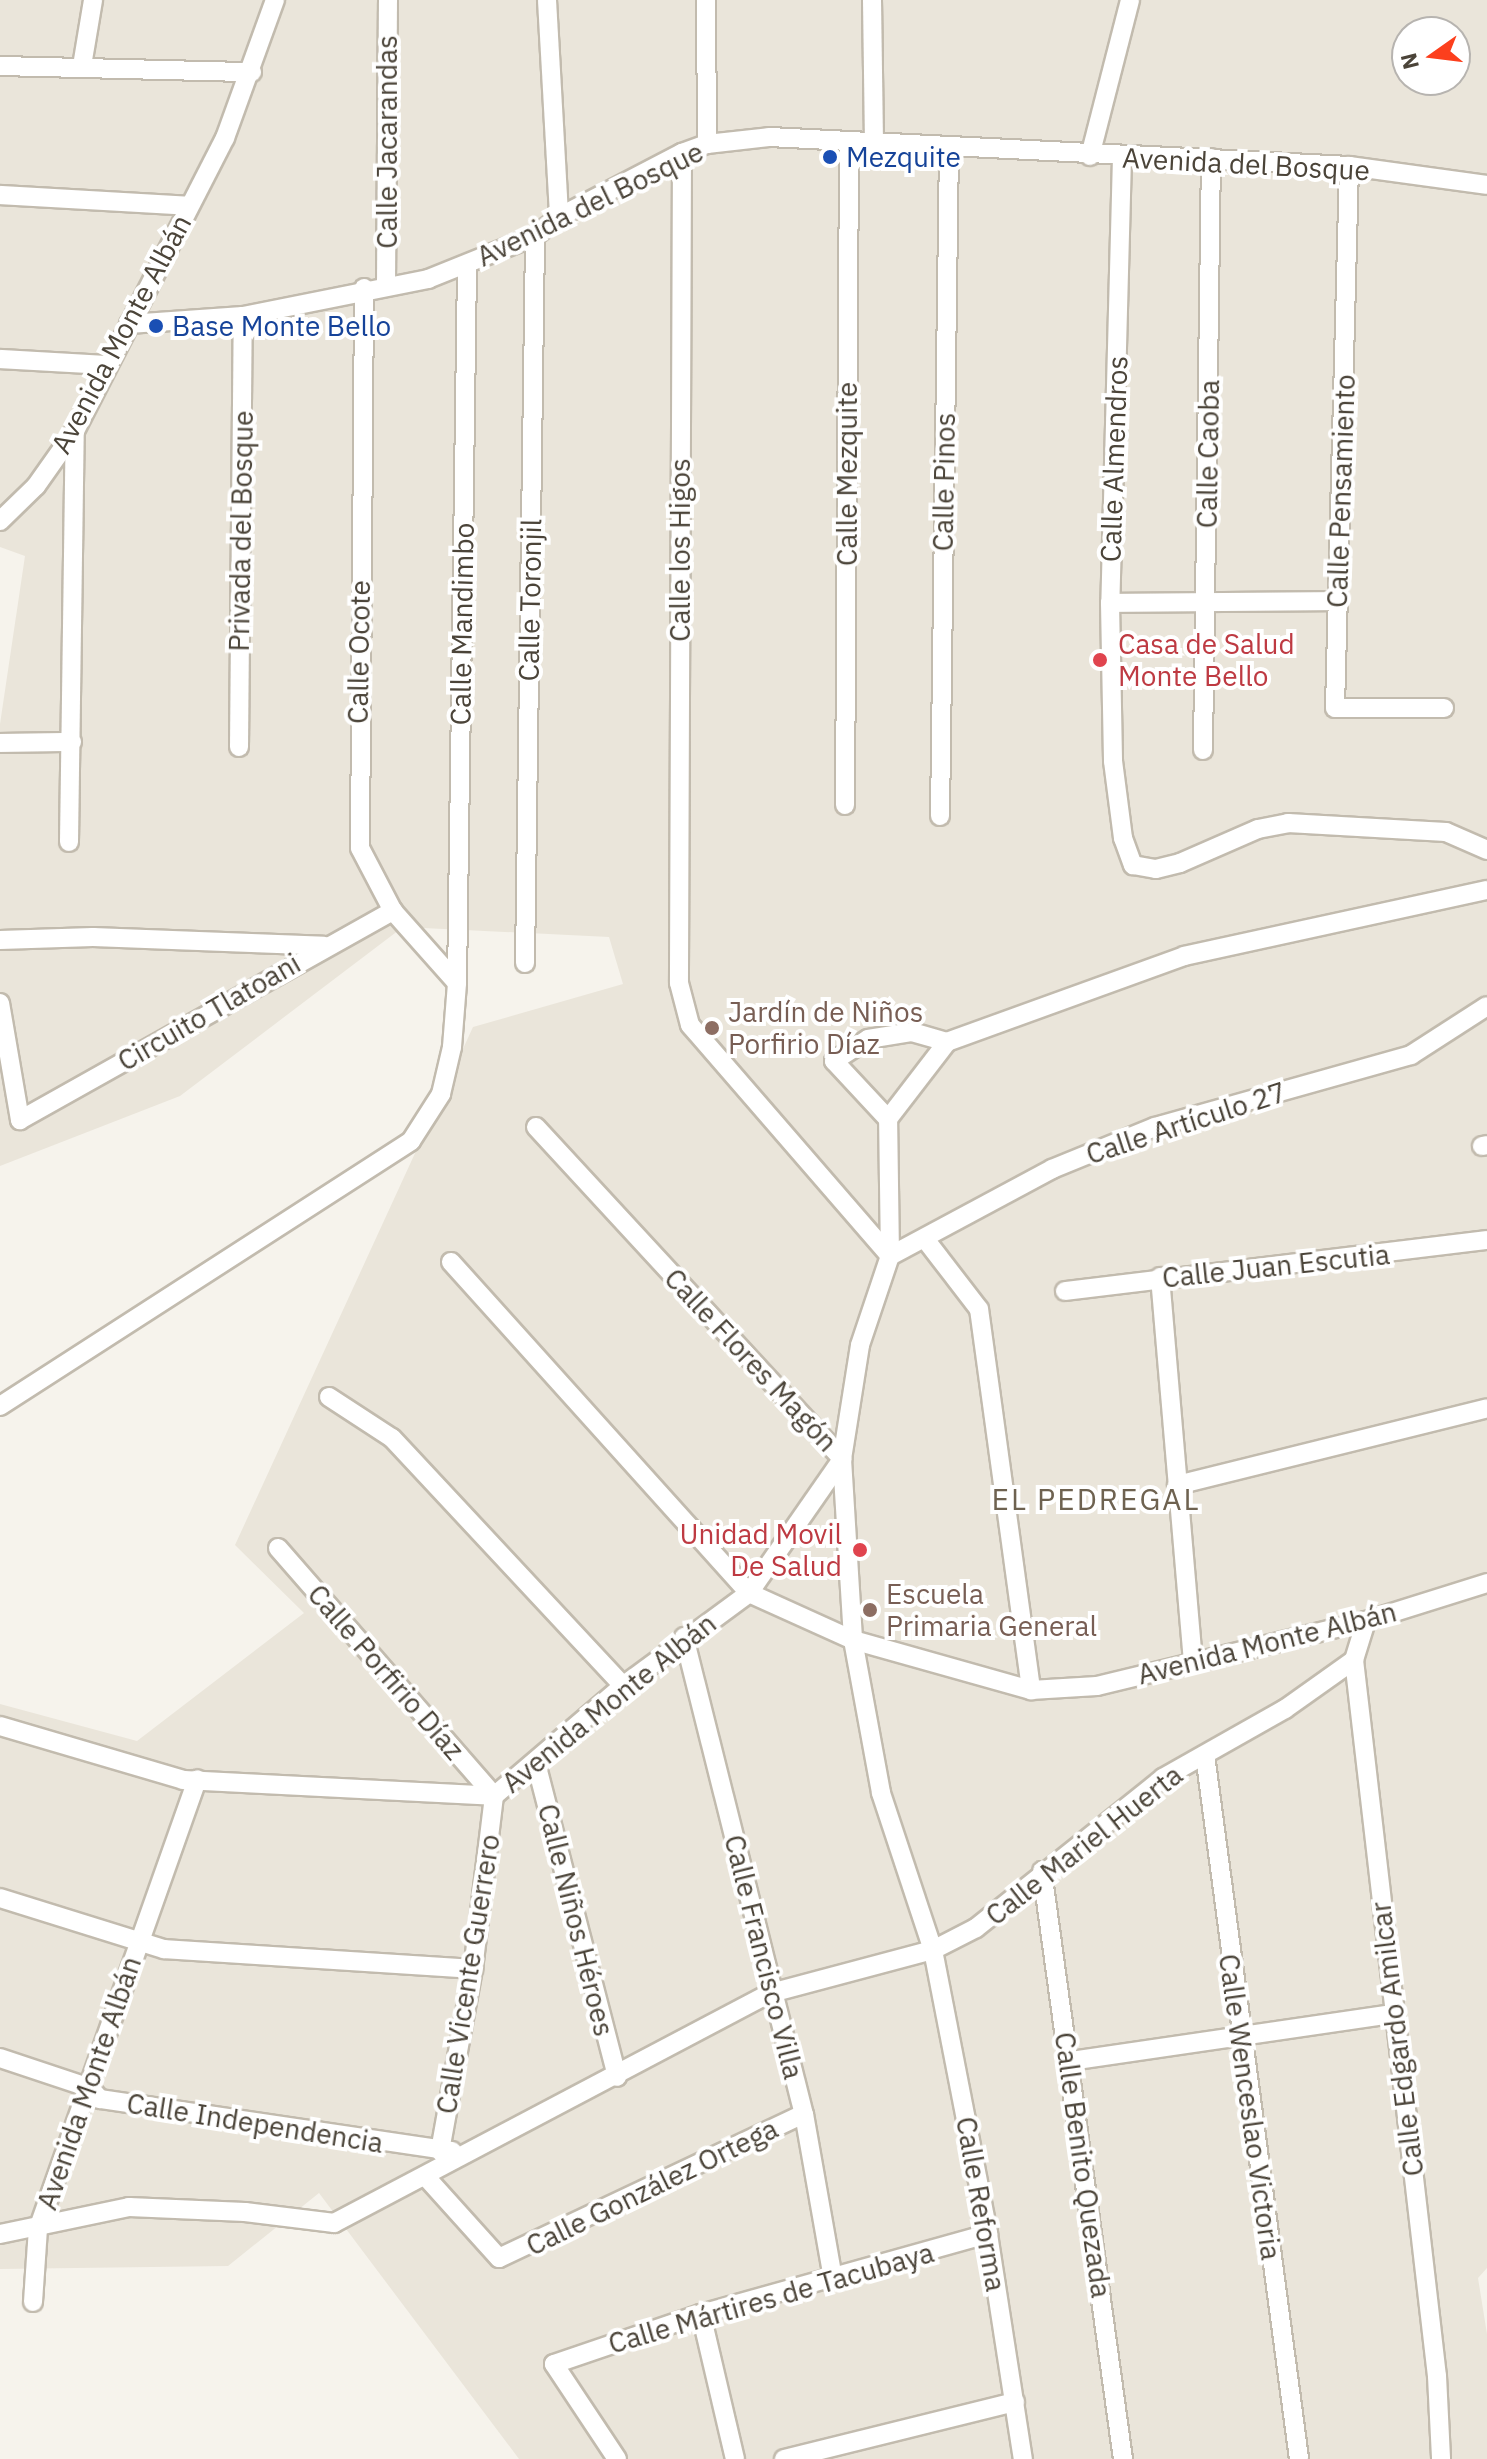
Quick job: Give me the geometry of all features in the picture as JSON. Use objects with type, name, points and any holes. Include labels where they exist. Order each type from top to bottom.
[{"type":"street","points":[[82,66],[93,0]]},
{"type":"street","name":"Avenida Monte Albán","points":[[0,521],[36,486],[75,431],[106,365],[225,138],[252,72],[275,0]]},
{"type":"street","name":"Calle Jacarandas","points":[[386,285],[388,0]]},
{"type":"street","points":[[547,0],[559,217]]},
{"type":"street","points":[[706,0],[707,144]]},
{"type":"street","points":[[872,0],[874,145]]},
{"type":"street","points":[[1090,156],[1130,0]]},
{"type":"street","points":[[0,66],[252,72]]},
{"type":"street","name":"Avenida del Bosque","points":[[129,324],[243,316],[364,288],[428,279],[467,266],[535,236],[559,217],[682,153],[707,144],[769,137],[949,149],[1349,166],[1487,185]]},
{"type":"street","name":"Calle Mezquite","points":[[845,805],[849,143]]},
{"type":"street","name":"Calle Pinos","points":[[940,816],[949,149]]},
{"type":"street","name":"Calle los Higos","points":[[682,153],[679,983],[690,1025],[890,1256]]},
{"type":"street","name":"Calle Almendros","points":[[1122,157],[1110,603],[1113,761],[1123,838],[1133,865],[1156,869],[1180,863],[1258,829],[1288,823],[1446,832],[1487,850]]},
{"type":"street","name":"Calle Caoba","points":[[1203,750],[1211,158]]},
{"type":"street","name":"Calle Pensamiento","points":[[1349,166],[1343,557],[1336,601],[1335,708],[1444,708]]},
{"type":"street","points":[[0,195],[188,206]]},
{"type":"street","name":"Calle Toronjil","points":[[525,963],[535,236]]},
{"type":"street","name":"Calle Mandimbo","points":[[0,1406],[411,1141],[441,1094],[452,1047],[457,983],[467,266]]},
{"type":"street","name":"Calle Ocote","points":[[364,288],[357,819],[360,848],[393,911],[457,983]]},
{"type":"street","name":"Privada del Bosque","points":[[239,747],[243,316]]},
{"type":"street","points":[[0,359],[106,365]]},
{"type":"street","points":[[69,842],[75,431]]},
{"type":"street","points":[[1110,603],[1336,601]]},
{"type":"street","points":[[0,743],[72,742]]},
{"type":"street","points":[[451,1262],[749,1593],[842,1459],[860,1345],[890,1256],[888,1119],[947,1042],[1184,956],[1487,890]]},
{"type":"street","points":[[324,946],[393,911]]},
{"type":"street","name":"Circuito Tlatoani","points":[[0,940],[93,937],[324,946]]},
{"type":"street","name":"Circuito Tlatoani","points":[[0,1003],[20,1120],[324,946]]},
{"type":"street","name":"Calle Artículo 27","points":[[890,1256],[1052,1169],[1155,1127],[1411,1055],[1487,1006]]},
{"type":"street","points":[[888,1119],[834,1061],[868,1039],[912,1032],[947,1042]]},
{"type":"street","name":"Calle Flores Magón","points":[[536,1127],[842,1459],[853,1640],[881,1793],[933,1950]]},
{"type":"street","points":[[925,1239],[979,1309],[1031,1690]]},
{"type":"street","name":"Calle Juan Escutia","points":[[1065,1291],[1160,1277],[1487,1240]]},
{"type":"street","points":[[1160,1277],[1193,1661]]},
{"type":"street","points":[[329,1397],[392,1438],[623,1686]]},
{"type":"street","points":[[1177,1485],[1487,1408]]},
{"type":"street","name":"Calle Porfirio Díaz","points":[[278,1548],[494,1796]]},
{"type":"street","name":"Avenida Monte Albán","points":[[33,2302],[38,2229],[197,1779],[494,1796],[684,1637],[749,1593],[853,1640],[1031,1690],[1097,1686],[1366,1621],[1487,1583]]},
{"type":"street","name":"Calle Edgardo Amilcar","points":[[1366,1621],[1354,1660],[1437,2376],[1441,2459]]},
{"type":"street","name":"Calle Francisco Villa","points":[[684,1637],[771,1993],[804,2114],[833,2279]]},
{"type":"street","name":"Calle Mariel Huerta","points":[[471,2152],[771,1993],[933,1950],[976,1928],[1042,1871],[1163,1778],[1205,1755],[1354,1660]]},
{"type":"street","points":[[0,1726],[183,1780],[197,1779]]},
{"type":"street","name":"Calle Wenceslao Victoria","points":[[1205,1755],[1240,2037],[1299,2459]]},
{"type":"street","name":"Calle Niños Héroes","points":[[536,1763],[617,2077]]},
{"type":"street","name":"Calle Vicente Guerrero","points":[[440,2151],[473,1969],[494,1796]]},
{"type":"street","name":"Calle Benito Quezada","points":[[1042,1871],[1123,2459]]},
{"type":"street","points":[[0,1898],[164,1949],[473,1969]]},
{"type":"street","name":"Calle Reforma","points":[[933,1950],[988,2234],[1023,2459]]},
{"type":"street","points":[[1070,2061],[1393,2014]]},
{"type":"street","name":"Calle Independencia","points":[[0,2058],[90,2088],[100,2099],[440,2151],[471,2152]]},
{"type":"street","name":"Calle González Ortega","points":[[426,2177],[499,2258],[804,2114]]},
{"type":"street","points":[[0,2234],[38,2229],[129,2207],[245,2212],[334,2223],[471,2152]]},
{"type":"street","name":"Calle Mártires de Tacubaya","points":[[617,2459],[554,2364],[701,2314],[988,2234]]},
{"type":"street","points":[[701,2314],[735,2459]]},
{"type":"street","points":[[784,2459],[1015,2402]]},
{"type":"shaded area","points":[[0,0],[1487,0],[1487,2268],[1478,2278],[1487,2334],[1487,2459],[519,2459],[319,2193],[228,2266],[0,2269],[0,1704],[137,1741],[304,1613],[235,1545],[473,1027],[623,984],[609,937],[403,927],[180,1096],[0,1166],[0,724],[25,556],[0,547]]},
{"type":"place","name":"Mezquite","points":[[830,157]]},
{"type":"place","name":"Base Monte Bello","points":[[156,326]]},
{"type":"place","name":"Casa de Salud Monte Bello","points":[[1100,660]]},
{"type":"place","name":"Jardín de Niños Porfirio Díaz","points":[[712,1028]]},
{"type":"place","name":"Unidad Movil De Salud","points":[[860,1550]]},
{"type":"place","name":"Escuela Primaria General","points":[[870,1610]]},
{"type":"district","name":"EL PEDREGAL","points":[[1096,1499]]}]
